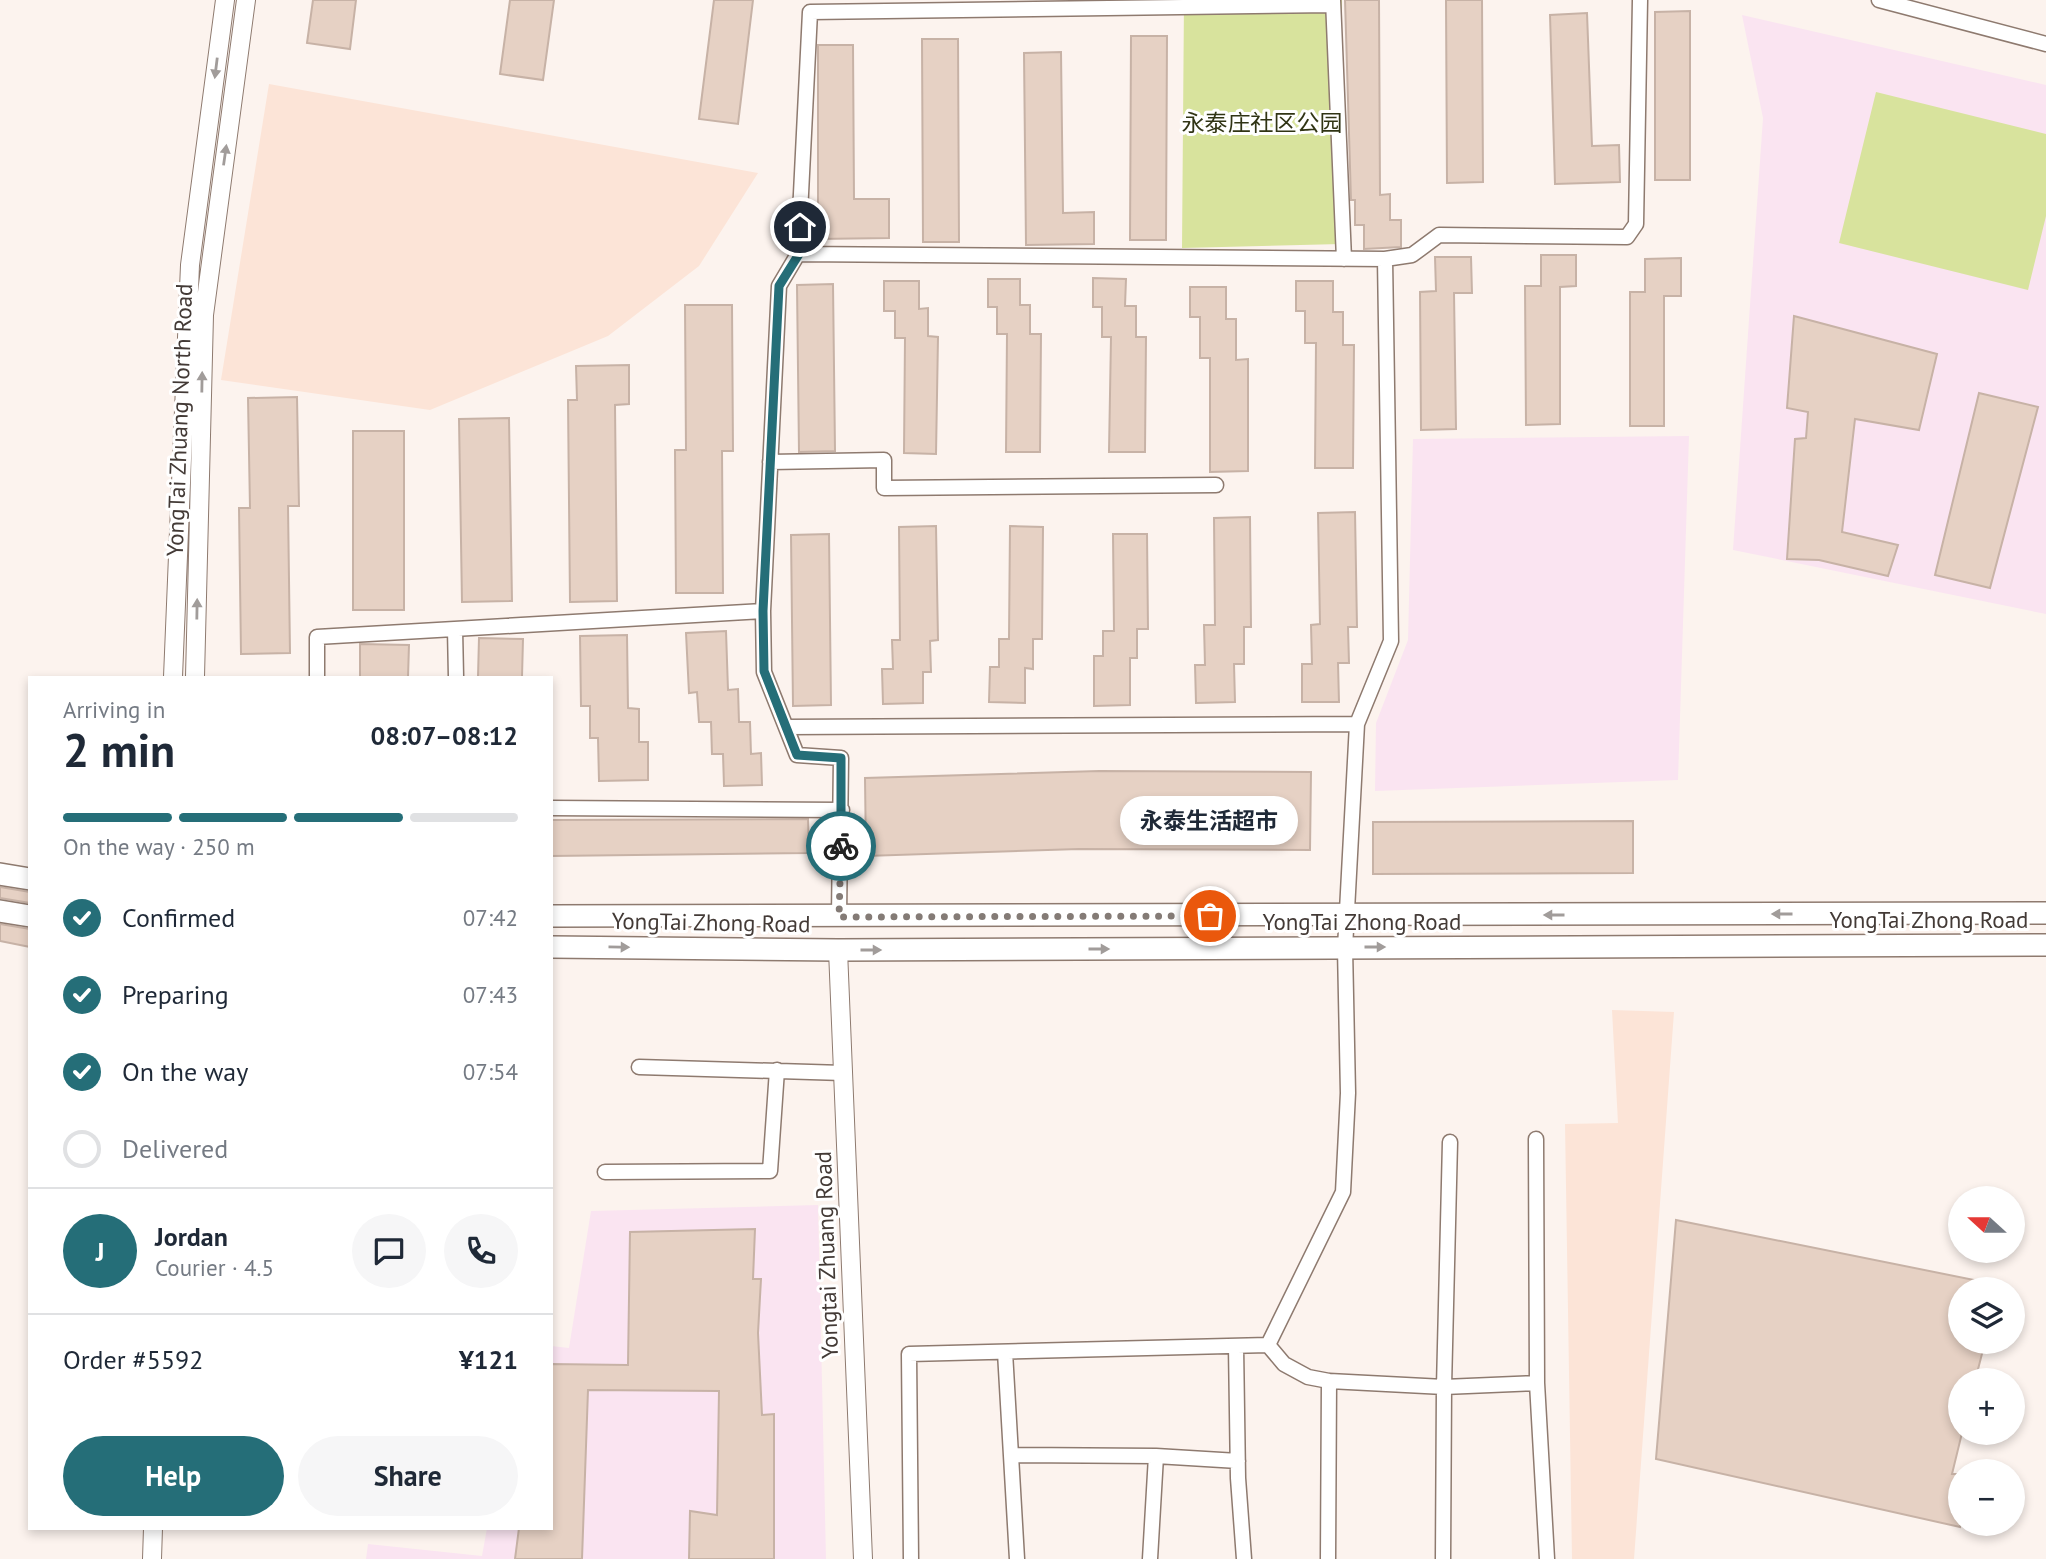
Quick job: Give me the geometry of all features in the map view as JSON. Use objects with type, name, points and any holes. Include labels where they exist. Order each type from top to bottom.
[{"type":"main road","points":[[0,874],[28,880]]},
{"type":"main road","points":[[0,911],[28,916]]},
{"type":"main road","name":"YongTai Zhong Road","points":[[553,916],[2046,913]]},
{"type":"main road","name":"YongTai Zhong Road","points":[[553,947],[838,950],[2046,945]]},
{"type":"street","name":"YongTai Zhuang North Road","points":[[173,676],[190,265],[225,0]]},
{"type":"street","name":"YongTai Zhuang North Road","points":[[195,676],[204,316],[246,0]]},
{"type":"street","points":[[839,917],[841,758],[797,755],[764,671],[763,611],[779,286],[799,254],[810,6],[1332,5],[1332,0]]},
{"type":"street","points":[[1332,0],[1344,259]]},
{"type":"street","points":[[799,254],[1385,259],[1412,255],[1440,235],[1627,237],[1636,224],[1640,0]]},
{"type":"street","points":[[1879,0],[2046,44]]},
{"type":"street","points":[[1268,1345],[1343,1192],[1348,1093],[1345,948],[1357,724],[1391,641],[1385,259]]},
{"type":"street","points":[[771,461],[884,460],[884,488],[1216,485]]},
{"type":"street","points":[[317,676],[317,637],[763,611]]},
{"type":"street","points":[[456,629],[456,676]]},
{"type":"street","points":[[786,727],[1357,724]]},
{"type":"street","points":[[553,808],[842,810]]},
{"type":"street","name":"Yongtai Zhuang Road","points":[[838,950],[863,1559]]},
{"type":"street","points":[[639,1067],[843,1073]]},
{"type":"street","points":[[605,1172],[770,1171],[777,1070]]},
{"type":"street","points":[[1536,1139],[1537,1383],[1547,1559]]},
{"type":"street","points":[[1443,1559],[1450,1142]]},
{"type":"street","points":[[911,1559],[909,1354],[1268,1345]]},
{"type":"street","points":[[1268,1345],[1284,1364],[1308,1377],[1329,1381],[1444,1387],[1537,1383]]},
{"type":"street","points":[[1236,1346],[1238,1461],[1244,1559]]},
{"type":"street","points":[[1005,1352],[1017,1559]]},
{"type":"street","points":[[1328,1559],[1329,1381]]},
{"type":"street","points":[[1013,1455],[1156,1456],[1238,1461]]},
{"type":"street","points":[[1150,1559],[1156,1456]]},
{"type":"street","points":[[152,1559],[153,1530]]},
{"type":"shaded area","points":[[1742,15],[2046,85],[2046,614],[1733,550],[1763,118]]},
{"type":"shaded area","points":[[269,84],[758,173],[699,266],[608,336],[430,410],[221,380]]},
{"type":"shaded area","points":[[1689,436],[1678,780],[1375,791],[1376,723],[1408,640],[1413,439]]},
{"type":"shaded area","points":[[1612,1010],[1674,1012],[1634,1559],[1572,1559],[1565,1124],[1618,1123]]},
{"type":"shaded area","points":[[818,1205],[826,1559],[366,1559],[368,1544],[482,1556],[487,1530],[553,1530],[553,1346],[569,1348],[591,1211]]},
{"type":"green space","name":"永泰庄社区公园","points":[[1184,0],[1342,0],[1341,244],[1182,248]]},
{"type":"green space","points":[[1876,92],[2046,134],[2046,216],[2028,290],[1839,243]]},
{"type":"building","points":[[313,0],[356,0],[350,49],[307,43]]},
{"type":"building","points":[[510,0],[554,0],[543,80],[500,74]]},
{"type":"building","points":[[714,0],[753,0],[738,124],[699,119]]},
{"type":"building","points":[[1345,0],[1379,0],[1380,195],[1390,194],[1390,220],[1401,220],[1401,247],[1364,249],[1364,225],[1355,225],[1355,200],[1351,200]]},
{"type":"building","points":[[1446,0],[1482,0],[1483,182],[1447,183]]},
{"type":"building","points":[[1690,11],[1690,180],[1655,180],[1655,12]]},
{"type":"building","points":[[1587,13],[1592,146],[1619,145],[1620,182],[1555,184],[1550,15]]},
{"type":"building","points":[[1131,36],[1167,36],[1166,240],[1130,240]]},
{"type":"building","points":[[922,39],[958,39],[959,242],[923,242]]},
{"type":"building","points":[[818,45],[853,45],[854,199],[889,199],[889,238],[818,239]]},
{"type":"building","points":[[1061,52],[1063,213],[1094,212],[1094,244],[1026,245],[1024,53]]},
{"type":"building","points":[[1541,255],[1576,255],[1576,286],[1560,287],[1560,424],[1526,425],[1525,286],[1541,286]]},
{"type":"building","points":[[1435,257],[1471,257],[1472,293],[1454,293],[1456,429],[1421,430],[1420,292],[1436,291]]},
{"type":"building","points":[[1681,258],[1681,296],[1664,296],[1664,426],[1630,426],[1630,292],[1645,292],[1645,259]]},
{"type":"building","points":[[1093,278],[1126,279],[1125,306],[1136,306],[1136,337],[1146,337],[1145,452],[1109,452],[1111,337],[1102,337],[1102,307],[1093,307]]},
{"type":"building","points":[[988,279],[1020,279],[1020,305],[1030,305],[1030,334],[1041,334],[1040,452],[1006,452],[1007,334],[997,334],[997,307],[988,307]]},
{"type":"building","points":[[884,281],[919,281],[919,309],[928,308],[928,336],[938,337],[936,454],[904,453],[905,338],[895,338],[895,311],[884,311]]},
{"type":"building","points":[[1296,281],[1333,281],[1333,312],[1343,312],[1343,345],[1354,345],[1353,468],[1315,468],[1316,343],[1305,343],[1305,311],[1296,311]]},
{"type":"building","points":[[833,284],[835,451],[799,452],[797,285]]},
{"type":"building","points":[[1190,287],[1226,287],[1226,319],[1236,319],[1236,360],[1248,359],[1248,471],[1210,472],[1210,358],[1200,358],[1200,317],[1190,317]]},
{"type":"building","points":[[685,305],[732,305],[733,451],[722,451],[723,593],[676,593],[675,450],[686,450]]},
{"type":"building","points":[[1794,316],[1937,354],[1919,430],[1855,419],[1842,532],[1898,545],[1888,576],[1819,560],[1787,559],[1795,439],[1806,438],[1808,412],[1787,408]]},
{"type":"building","points":[[629,365],[629,404],[615,405],[617,601],[570,602],[568,400],[577,400],[576,366]]},
{"type":"building","points":[[1979,393],[2038,407],[1990,588],[1935,575]]},
{"type":"building","points":[[297,397],[299,506],[288,506],[290,653],[241,654],[239,508],[250,508],[248,398]]},
{"type":"building","points":[[509,418],[512,601],[462,602],[459,419]]},
{"type":"building","points":[[353,431],[404,431],[404,610],[353,610]]},
{"type":"building","points":[[1355,512],[1357,627],[1348,627],[1349,663],[1338,663],[1339,702],[1302,702],[1302,664],[1312,664],[1311,625],[1320,624],[1318,513]]},
{"type":"building","points":[[1250,517],[1251,627],[1244,627],[1244,664],[1234,664],[1235,702],[1196,703],[1195,665],[1205,665],[1204,625],[1215,625],[1214,518]]},
{"type":"building","points":[[936,526],[938,640],[930,641],[931,672],[923,672],[923,703],[883,704],[882,669],[893,669],[892,640],[900,640],[899,527]]},
{"type":"building","points":[[1010,526],[1043,527],[1042,639],[1033,639],[1033,669],[1025,668],[1025,703],[989,702],[990,667],[999,667],[999,639],[1009,639]]},
{"type":"building","points":[[829,534],[831,705],[793,706],[791,535]]},
{"type":"building","points":[[1113,534],[1147,534],[1148,629],[1137,629],[1137,658],[1130,658],[1130,705],[1094,706],[1094,656],[1103,656],[1103,631],[1114,631]]},
{"type":"building","points":[[726,631],[728,690],[738,689],[739,722],[750,722],[751,754],[761,753],[762,785],[724,786],[723,754],[712,754],[711,722],[699,722],[697,692],[689,693],[686,633]]},
{"type":"building","points":[[627,635],[628,708],[639,709],[639,742],[648,742],[648,780],[599,781],[598,738],[590,738],[590,706],[581,706],[580,636]]},
{"type":"building","points":[[479,638],[523,639],[522,676],[478,676]]},
{"type":"building","points":[[360,644],[409,645],[408,676],[360,676]]},
{"type":"building","points":[[1099,771],[1311,772],[1310,850],[1079,849],[866,856],[865,778]]},
{"type":"building","points":[[808,819],[809,853],[553,856],[553,820]]},
{"type":"building","points":[[1633,821],[1633,873],[1373,874],[1373,822]]},
{"type":"building","points":[[0,887],[28,892],[28,903],[0,898]]},
{"type":"building","points":[[0,924],[28,929],[28,947],[0,941]]},
{"type":"building","points":[[1676,1220],[1959,1277],[1948,1277],[1948,1354],[1982,1354],[1978,1368],[1948,1368],[1948,1445],[1959,1445],[1956,1459],[1948,1459],[1948,1524],[1656,1459]]},
{"type":"building","points":[[755,1229],[753,1279],[761,1279],[758,1333],[762,1415],[774,1414],[774,1559],[689,1559],[690,1511],[717,1515],[719,1391],[588,1390],[582,1559],[515,1559],[519,1530],[553,1530],[553,1364],[628,1365],[630,1232]]},
{"type":"way so far","points":[[841,846],[839,917],[1210,916]]},
{"type":"place","name":"永泰生活超市","points":[[1210,916]]},
{"type":"route","points":[[800,227],[799,254],[779,286],[763,611],[764,671],[797,755],[841,758],[841,846]]}]
